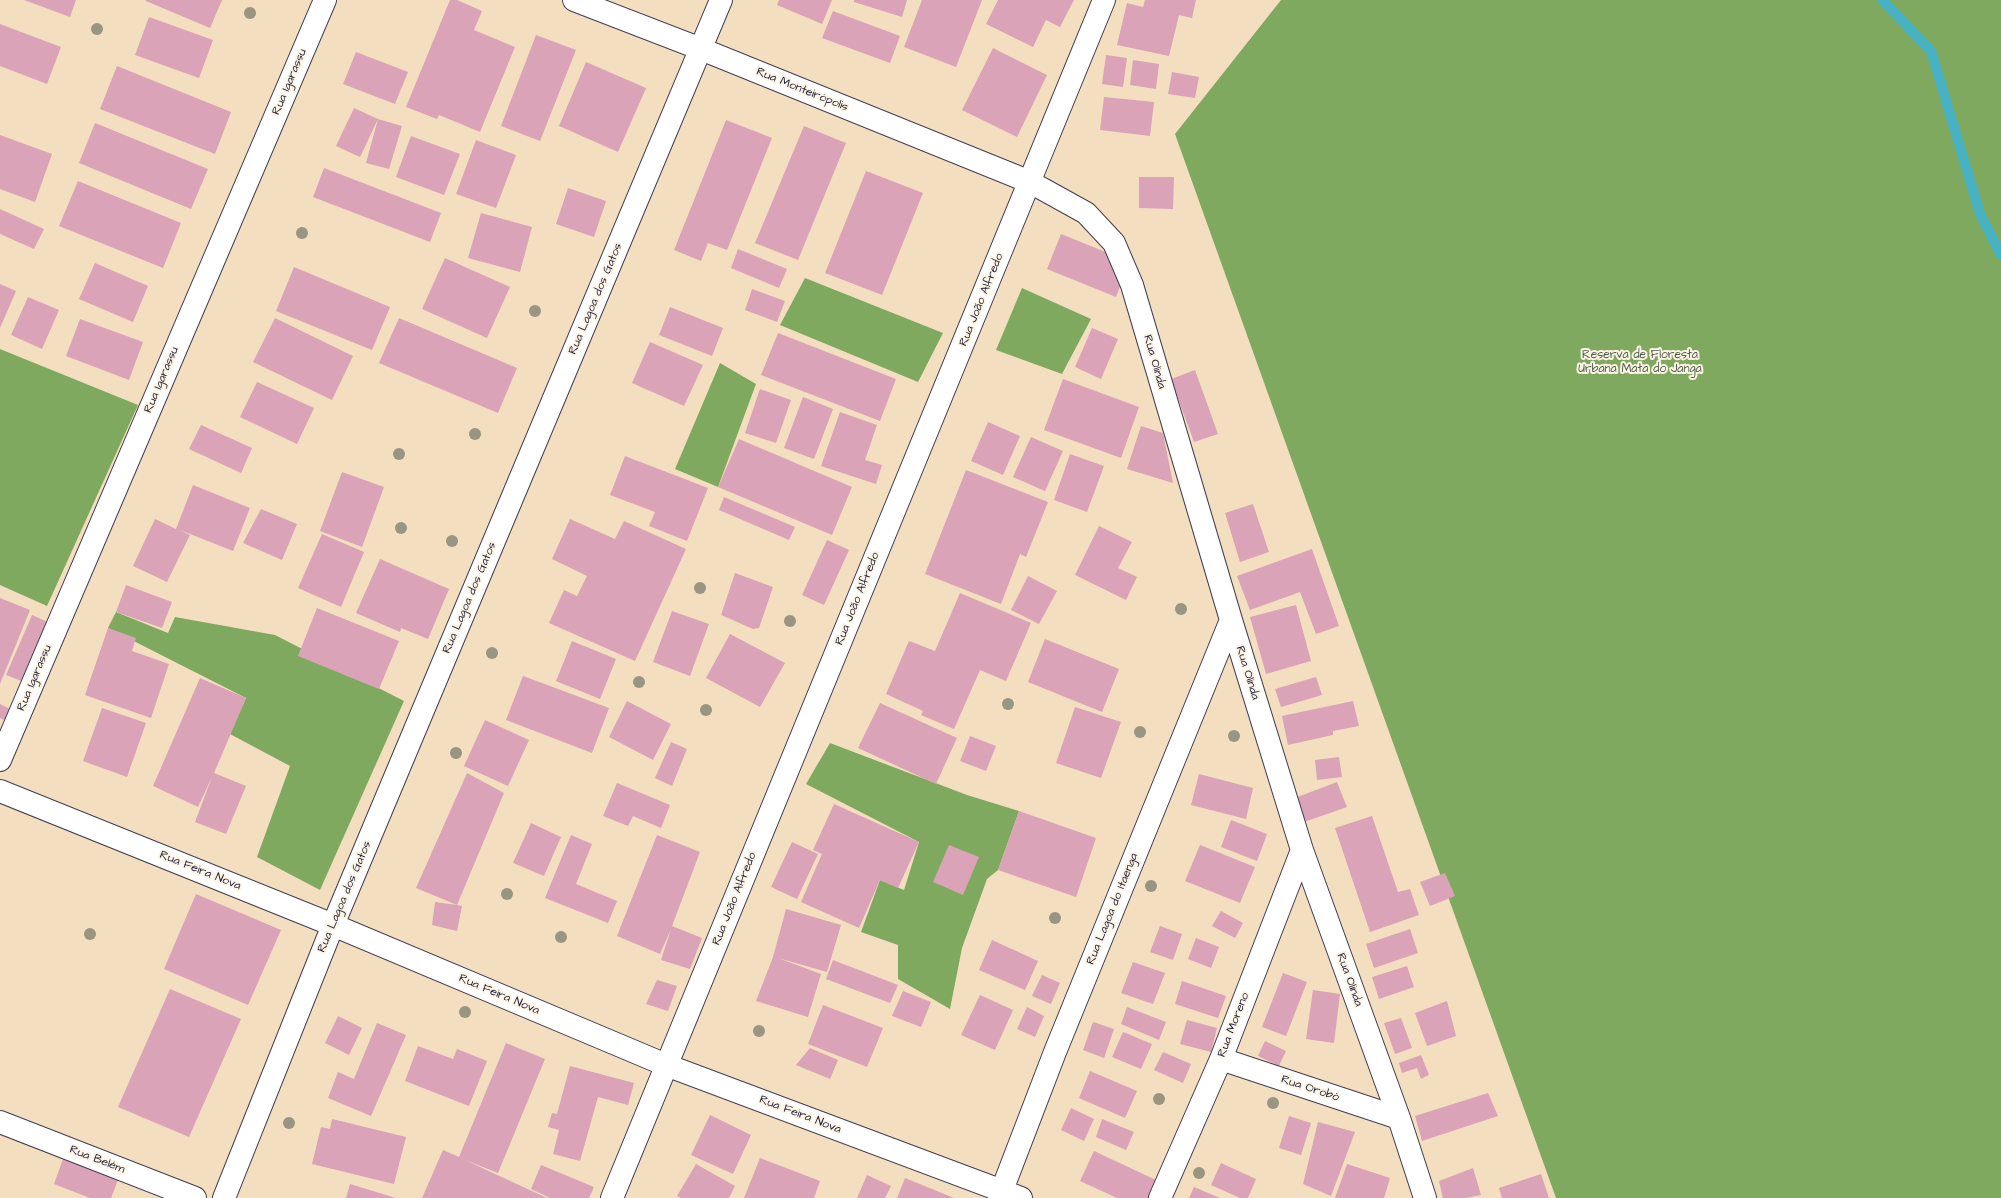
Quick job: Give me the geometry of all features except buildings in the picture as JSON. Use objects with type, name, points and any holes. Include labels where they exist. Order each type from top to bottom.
[{"type":"street","name":"Rua Igarassu","points":[[0,760],[325,0]]},
{"type":"street","name":"Rua Monteirópolis","points":[[574,0],[701,49],[1030,182]]},
{"type":"street","name":"Rua Lagoa dos Gatos","points":[[224,1198],[332,925],[721,0]]},
{"type":"street","name":"Rua João Alfredo","points":[[612,1198],[1104,0]]},
{"type":"street","name":"Rua Olinda","points":[[1030,182],[1086,213],[1114,243],[1132,285],[1231,620],[1302,850],[1399,1118],[1425,1198]]},
{"type":"street","name":"Rua Lagoa do Itaenga","points":[[1007,1196],[1055,1052],[1231,620]]},
{"type":"street","name":"Rua Feira Nova","points":[[0,791],[332,925],[666,1065],[1007,1196]]},
{"type":"street","name":"Rua Moreno","points":[[1160,1198],[1221,1060],[1302,850]]},
{"type":"street","name":"Rua Orobó","points":[[1221,1060],[1399,1118]]},
{"type":"street","name":"Rua Belém","points":[[0,1122],[195,1198]]},
{"type":"green space","name":"Reserva de Floresta Urbana Mata do Janga","points":[[1281,0],[2001,0],[2001,1198],[1556,1198],[1175,134]]},
{"type":"green space","points":[[805,278],[943,333],[918,382],[780,325]]},
{"type":"green space","points":[[1022,288],[1091,319],[1062,374],[996,350]]},
{"type":"green space","points":[[0,349],[138,405],[47,606],[0,585]]},
{"type":"green space","points":[[720,363],[756,384],[718,487],[675,469]]},
{"type":"green space","points":[[116,612],[168,633],[175,617],[275,635],[404,701],[320,890],[257,857],[290,766],[230,734],[246,698],[108,628]]},
{"type":"green space","points":[[830,743],[967,795],[1019,811],[998,870],[987,879],[962,948],[950,1009],[898,979],[898,945],[861,932],[880,880],[904,890],[919,842],[806,784]]},
{"type":"waterway","points":[[1882,0],[1931,51],[1980,214],[2001,255]]}]
